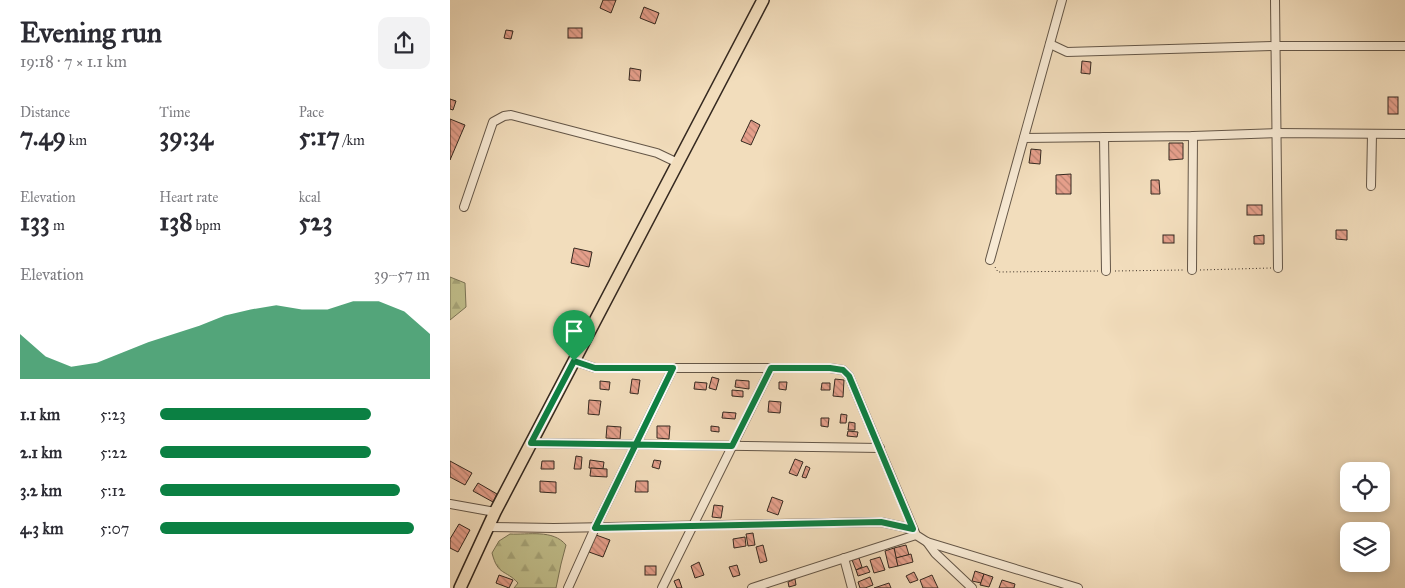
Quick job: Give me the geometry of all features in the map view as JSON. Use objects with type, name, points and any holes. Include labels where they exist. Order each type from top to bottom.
[{"type":"main road","points":[[460,588],[495,512],[763,0]]},
{"type":"street","points":[[990,260],[1062,0]]},
{"type":"street","points":[[1275,0],[1278,268]]},
{"type":"street","points":[[1050,44],[1067,52],[1276,46],[1405,46]]},
{"type":"street","points":[[464,207],[493,122],[504,116],[511,115],[657,153],[678,163]]},
{"type":"street","points":[[1024,138],[1277,133],[1405,134]]},
{"type":"street","points":[[1371,186],[1372,134]]},
{"type":"street","points":[[1192,270],[1193,136]]},
{"type":"street","points":[[1104,137],[1106,271]]},
{"type":"street","points":[[574,361],[595,368],[830,368],[843,370],[849,376],[915,532]]},
{"type":"street","points":[[568,588],[673,368]]},
{"type":"street","points":[[662,588],[771,368]]},
{"type":"street","points":[[531,443],[880,448]]},
{"type":"street","points":[[450,504],[495,512]]},
{"type":"street","points":[[488,527],[595,528],[881,522],[915,532],[972,588]]},
{"type":"street","points":[[752,588],[844,558],[915,532]]},
{"type":"street","points":[[927,542],[1078,588]]},
{"type":"street","points":[[844,558],[852,588]]},
{"type":"path","points":[[990,260],[998,272],[1278,268]]},
{"type":"green space","points":[[450,277],[465,283],[466,307],[450,320]]},
{"type":"green space","points":[[510,534],[547,535],[561,540],[566,545],[556,588],[514,588],[518,583],[499,569],[492,553],[499,541]]},
{"type":"building","points":[[603,0],[616,0],[611,13],[600,8]]},
{"type":"building","points":[[644,7],[659,13],[655,24],[640,18]]},
{"type":"building","points":[[568,28],[582,28],[582,38],[568,38]]},
{"type":"building","points":[[506,30],[513,31],[511,39],[504,38]]},
{"type":"building","points":[[1082,61],[1091,62],[1090,74],[1081,73]]},
{"type":"building","points":[[630,68],[641,70],[640,81],[629,80]]},
{"type":"building","points":[[1388,97],[1398,97],[1398,114],[1388,114]]},
{"type":"building","points":[[450,99],[456,101],[453,110],[450,109]]},
{"type":"building","points":[[450,119],[465,125],[450,160]]},
{"type":"building","points":[[751,120],[760,125],[751,145],[741,141]]},
{"type":"building","points":[[1169,143],[1183,143],[1183,159],[1169,160]]},
{"type":"building","points":[[1031,149],[1041,150],[1040,164],[1029,163]]},
{"type":"building","points":[[1071,174],[1071,194],[1056,194],[1056,175]]},
{"type":"building","points":[[1151,180],[1159,180],[1160,194],[1151,194]]},
{"type":"building","points":[[1247,205],[1262,205],[1262,215],[1247,215]]},
{"type":"building","points":[[1336,230],[1347,230],[1347,240],[1336,239]]},
{"type":"building","points":[[1163,235],[1174,235],[1174,243],[1163,243]]},
{"type":"building","points":[[1264,235],[1264,244],[1254,244],[1254,236]]},
{"type":"building","points":[[574,248],[592,252],[589,267],[571,263]]},
{"type":"building","points":[[712,377],[719,379],[716,390],[709,388]]},
{"type":"building","points":[[632,379],[640,380],[638,394],[630,393]]},
{"type":"building","points":[[835,379],[844,380],[843,397],[833,396]]},
{"type":"building","points":[[736,380],[749,381],[749,389],[735,387]]},
{"type":"building","points":[[600,381],[610,382],[609,390],[600,389]]},
{"type":"building","points":[[695,382],[707,383],[706,390],[694,389]]},
{"type":"building","points":[[779,382],[787,382],[786,390],[779,389]]},
{"type":"building","points":[[822,383],[830,383],[830,390],[821,390]]},
{"type":"building","points":[[732,390],[743,391],[743,397],[732,396]]},
{"type":"building","points":[[589,400],[601,401],[599,415],[588,414]]},
{"type":"building","points":[[769,401],[781,402],[780,413],[768,412]]},
{"type":"building","points":[[723,412],[736,413],[735,419],[722,418]]},
{"type":"building","points":[[841,414],[847,415],[846,423],[840,423]]},
{"type":"building","points":[[821,418],[829,418],[828,427],[821,426]]},
{"type":"building","points":[[849,422],[855,423],[855,430],[848,430]]},
{"type":"building","points":[[607,426],[621,427],[620,439],[606,438]]},
{"type":"building","points":[[657,426],[670,426],[669,439],[657,438]]},
{"type":"building","points":[[711,426],[719,427],[719,432],[711,431]]},
{"type":"building","points":[[848,431],[858,432],[857,437],[847,436]]},
{"type":"building","points":[[576,456],[582,457],[581,469],[574,469]]},
{"type":"building","points":[[795,459],[803,462],[797,476],[789,473]]},
{"type":"building","points":[[590,460],[604,462],[603,469],[589,468]]},
{"type":"building","points":[[654,460],[661,461],[659,469],[652,467]]},
{"type":"building","points":[[450,461],[472,473],[465,485],[450,477]]},
{"type":"building","points":[[542,461],[554,461],[554,469],[541,469]]},
{"type":"building","points":[[806,466],[810,468],[806,478],[802,477]]},
{"type":"building","points":[[591,468],[607,469],[607,477],[590,476]]},
{"type":"building","points":[[540,481],[556,482],[556,493],[540,492]]},
{"type":"building","points":[[636,481],[648,481],[648,492],[635,492]]},
{"type":"building","points":[[478,483],[497,494],[493,502],[473,491]]},
{"type":"building","points":[[772,497],[783,501],[778,515],[767,511]]},
{"type":"building","points":[[714,505],[723,506],[721,518],[712,517]]},
{"type":"building","points":[[459,524],[470,530],[458,552],[450,548],[450,539]]},
{"type":"building","points":[[753,533],[755,545],[748,546],[746,534]]},
{"type":"building","points":[[596,535],[610,540],[603,557],[589,552]]},
{"type":"building","points":[[745,537],[746,546],[734,548],[733,539]]},
{"type":"building","points":[[763,545],[767,561],[760,563],[756,547]]},
{"type":"building","points":[[906,545],[909,555],[896,558],[894,548]]},
{"type":"building","points":[[894,548],[898,566],[889,568],[885,551]]},
{"type":"building","points":[[911,554],[913,562],[898,566],[896,558]]},
{"type":"building","points":[[880,557],[885,570],[874,573],[870,560]]},
{"type":"building","points":[[859,558],[862,567],[856,570],[852,560]]},
{"type":"building","points":[[699,562],[704,575],[695,578],[691,566]]},
{"type":"building","points":[[737,565],[740,575],[733,577],[729,567]]},
{"type":"building","points":[[645,566],[656,566],[656,575],[645,575]]},
{"type":"building","points":[[867,566],[870,572],[858,576],[856,570]]},
{"type":"building","points":[[975,571],[984,574],[981,583],[972,581]]},
{"type":"building","points":[[914,572],[918,580],[910,583],[906,576]]},
{"type":"building","points":[[984,574],[993,577],[989,587],[980,585]]},
{"type":"building","points":[[499,575],[513,580],[509,588],[496,583]]},
{"type":"building","points":[[932,575],[938,588],[923,588],[920,580]]},
{"type":"building","points":[[870,577],[873,585],[860,588],[858,582]]},
{"type":"building","points":[[679,579],[682,588],[677,588],[674,581]]},
{"type":"building","points":[[795,579],[796,585],[789,587],[788,582]]},
{"type":"building","points":[[1002,580],[1015,584],[1014,588],[999,588]]},
{"type":"building","points":[[889,583],[891,588],[874,588]]},
{"type":"route","points":[[574,361],[531,443],[636,444],[732,446],[771,368],[830,368],[843,370],[849,376],[913,529],[881,522],[595,528],[636,444],[673,368],[595,368],[574,361]]}]
